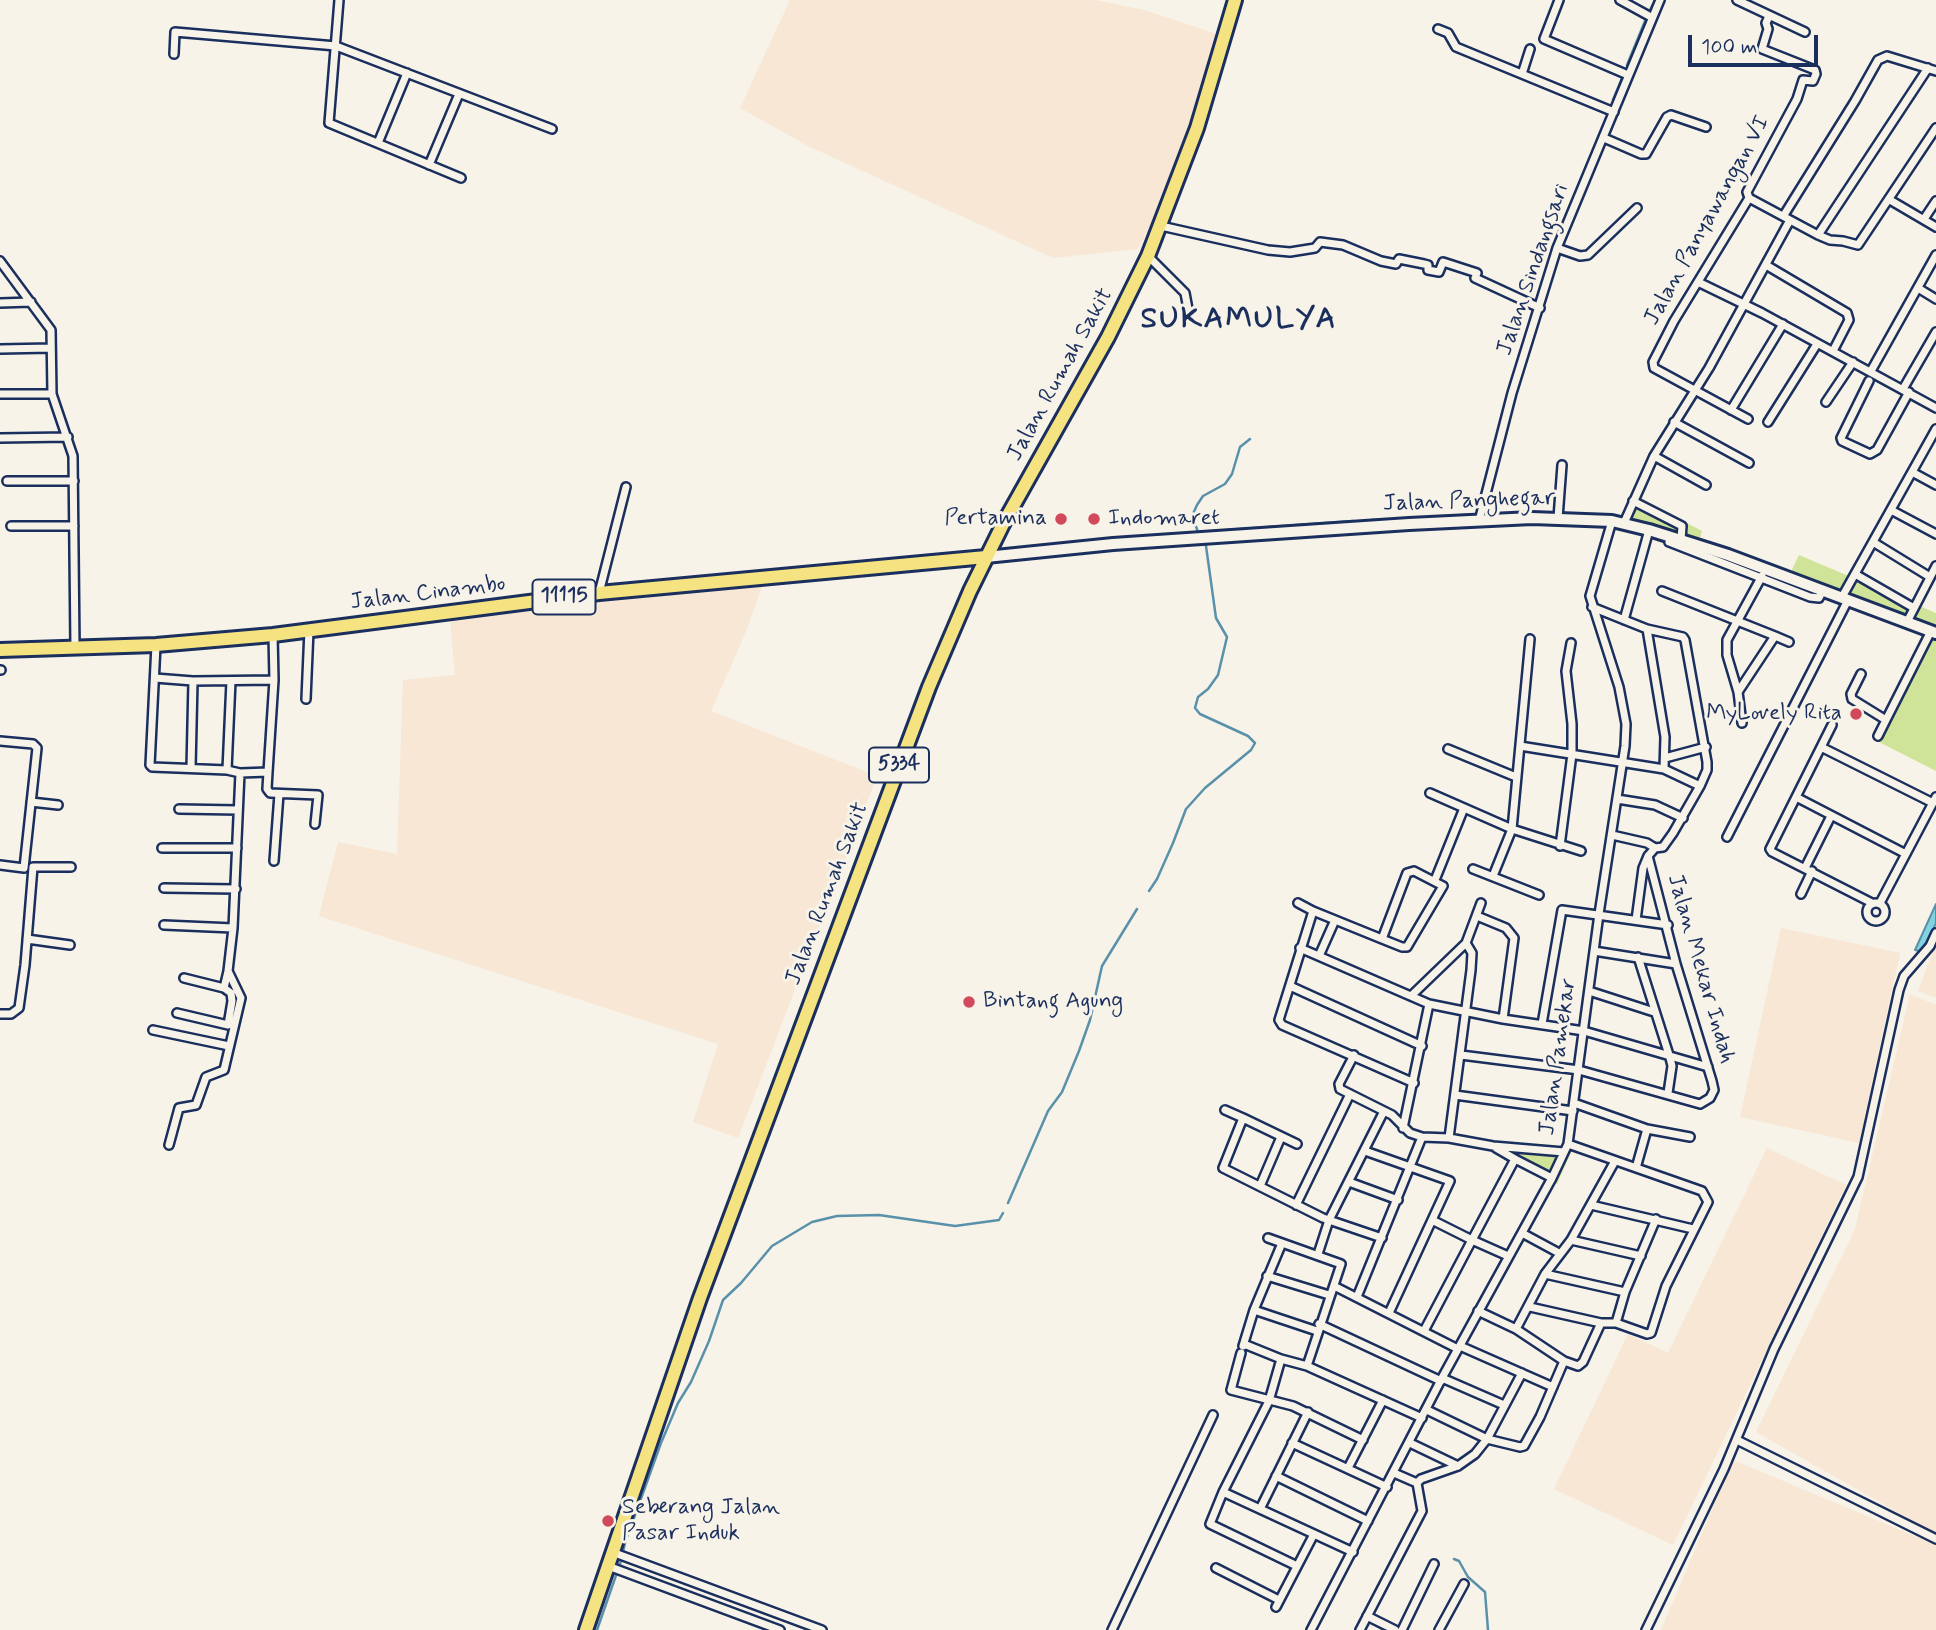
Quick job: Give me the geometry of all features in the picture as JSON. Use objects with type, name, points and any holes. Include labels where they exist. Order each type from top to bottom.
[{"type":"main road","name":"Jalan Rumah Sakit","points":[[586,1630],[615,1569],[700,1298],[929,687],[986,557],[1108,337],[1148,256],[1208,94],[1235,0]]},
{"type":"main road","name":"Jalan Cinambo","points":[[0,650],[149,645],[274,635],[598,593],[986,557]]},
{"type":"street","points":[[339,0],[329,123],[461,178]]},
{"type":"street","points":[[1559,0],[1544,39],[1628,75]]},
{"type":"street","points":[[1620,0],[1651,17]]},
{"type":"street","name":"Jalan Sindangsari","points":[[1479,521],[1512,393],[1558,248],[1660,0]]},
{"type":"street","points":[[1737,0],[1805,32]]},
{"type":"street","name":"Jalan Panyawangan VI","points":[[1694,390],[1654,368],[1653,362],[1674,321],[1749,198],[1747,192],[1797,99],[1803,80],[1813,81],[1817,71],[1762,49],[1769,16]]},
{"type":"street","points":[[1438,29],[1448,33],[1456,47],[1614,112]]},
{"type":"street","points":[[174,54],[175,32],[336,46],[552,129]]},
{"type":"street","points":[[1522,74],[1530,49]]},
{"type":"street","name":"Jalan Pamekar","points":[[1314,1629],[1441,1380],[1566,1148],[1625,746],[1626,724],[1619,687],[1590,596],[1618,522],[1633,501],[1654,456],[1745,304],[1787,217],[1878,60],[1887,56],[1932,70]]},
{"type":"street","points":[[1818,235],[1932,70]]},
{"type":"street","points":[[378,143],[407,73]]},
{"type":"street","points":[[429,164],[459,94]]},
{"type":"street","points":[[1604,138],[1646,154],[1651,150],[1667,117],[1706,127]]},
{"type":"street","points":[[1749,198],[1818,235],[1858,245],[1936,128]]},
{"type":"street","points":[[1890,200],[1936,227]]},
{"type":"street","points":[[1924,219],[1936,201]]},
{"type":"street","points":[[1558,248],[1580,256],[1588,255],[1637,208]]},
{"type":"street","points":[[1161,226],[1268,250],[1290,252],[1315,248],[1320,242],[1343,245],[1381,261],[1396,264],[1399,259],[1429,265],[1428,270],[1439,272],[1443,262],[1477,273],[1475,278],[1541,308]]},
{"type":"street","points":[[1871,371],[1936,255]]},
{"type":"street","points":[[1148,256],[1185,293],[1188,309]]},
{"type":"street","points":[[0,261],[51,330],[52,394],[73,456],[75,648]]},
{"type":"street","points":[[1766,265],[1847,313],[1849,320],[1832,351]]},
{"type":"street","points":[[1698,282],[1783,324],[1816,345],[1871,371],[1936,408]]},
{"type":"street","points":[[19,286],[19,302]]},
{"type":"street","points":[[1918,288],[1936,299]]},
{"type":"street","points":[[0,303],[31,302]]},
{"type":"street","points":[[1731,410],[1783,324]]},
{"type":"street","points":[[1869,381],[1841,438],[1842,441],[1870,454],[1877,450],[1936,332]]},
{"type":"street","points":[[1768,422],[1816,345]]},
{"type":"street","points":[[0,349],[51,348]]},
{"type":"street","points":[[1826,402],[1853,362]]},
{"type":"street","points":[[1694,390],[1748,419]]},
{"type":"street","points":[[0,394],[52,394]]},
{"type":"street","points":[[1674,422],[1749,463]]},
{"type":"street","points":[[1727,837],[1855,574],[1935,432]]},
{"type":"street","points":[[0,438],[68,437]]},
{"type":"street","points":[[1654,456],[1706,485]]},
{"type":"street","points":[[1558,518],[1562,465]]},
{"type":"street","points":[[1912,472],[1936,485]]},
{"type":"street","points":[[8,481],[74,481]]},
{"type":"street","points":[[598,593],[626,487]]},
{"type":"street","points":[[1633,501],[1682,526],[1681,540]]},
{"type":"street","points":[[1891,510],[1936,534]]},
{"type":"street","name":"Jalan Panghegar","points":[[986,557],[1112,544],[1479,521],[1558,518],[1618,522],[1681,540],[1764,574],[1823,590],[1933,632]]},
{"type":"street","points":[[11,526],[74,526]]},
{"type":"street","points":[[1624,620],[1649,530]]},
{"type":"street","points":[[1669,542],[1764,574],[1727,640],[1727,655],[1738,692],[1742,723]]},
{"type":"street","points":[[1873,542],[1930,577]]},
{"type":"street","points":[[1907,622],[1936,566]]},
{"type":"street","points":[[1855,574],[1914,608]]},
{"type":"street","points":[[1662,591],[1789,642]]},
{"type":"street","points":[[1592,607],[1647,629],[1665,737],[1664,769]]},
{"type":"street","points":[[306,699],[309,629]]},
{"type":"street","name":"Jalan Mekar Indah","points":[[1647,629],[1683,637],[1685,640],[1706,747],[1707,770],[1683,818],[1663,847],[1655,848],[1648,856],[1676,964],[1714,1090],[1708,1100],[1700,1104],[1668,1093]]},
{"type":"street","points":[[1878,736],[1933,632]]},
{"type":"street","points":[[274,635],[268,791],[279,794],[318,795],[316,824]]},
{"type":"street","points":[[1738,692],[1774,636]]},
{"type":"street","points":[[1493,876],[1512,829],[1530,639]]},
{"type":"street","points":[[1560,846],[1572,754],[1572,724],[1566,671],[1571,643]]},
{"type":"street","points":[[149,645],[155,678],[150,765],[155,768],[268,772]]},
{"type":"street","points":[[1861,674],[1851,694],[1852,699],[1886,720]]},
{"type":"street","points":[[155,678],[193,681],[274,680]]},
{"type":"street","points":[[191,768],[193,681]]},
{"type":"street","points":[[227,770],[231,681]]},
{"type":"street","points":[[1832,725],[1770,849],[1871,903],[1880,904],[1885,908],[1882,920],[1870,919],[1867,908],[1871,903]]},
{"type":"street","points":[[0,741],[36,746],[24,868]]},
{"type":"street","points":[[1520,746],[1664,769],[1700,786]]},
{"type":"street","points":[[1665,758],[1706,747]]},
{"type":"street","points":[[1821,747],[1934,800],[1880,904]]},
{"type":"street","points":[[1448,749],[1516,777]]},
{"type":"street","points":[[224,988],[236,889],[240,773]]},
{"type":"street","points":[[1430,793],[1512,829],[1581,851]]},
{"type":"street","points":[[274,861],[279,794]]},
{"type":"street","points":[[1796,797],[1906,854]]},
{"type":"street","points":[[1617,799],[1655,805],[1683,818]]},
{"type":"street","points":[[31,802],[58,805]]},
{"type":"street","points":[[1435,880],[1464,808]]},
{"type":"street","points":[[179,809],[238,810]]},
{"type":"street","points":[[1801,894],[1831,816]]},
{"type":"street","points":[[1612,835],[1647,843],[1655,848]]},
{"type":"street","points":[[162,848],[237,848]]},
{"type":"street","points":[[1636,920],[1643,868],[1648,856]]},
{"type":"street","points":[[0,864],[24,868],[71,867]]},
{"type":"street","points":[[0,1014],[11,1014],[19,1008],[33,867]]},
{"type":"street","points":[[1473,869],[1539,895]]},
{"type":"street","points":[[1298,904],[1313,911],[1335,920],[1382,939],[1402,947],[1410,944],[1443,886],[1414,871],[1407,873],[1382,939]]},
{"type":"street","points":[[164,888],[236,889]]},
{"type":"street","points":[[1411,996],[1466,943],[1481,903]]},
{"type":"street","points":[[1542,1024],[1560,912],[1564,909],[1668,925]]},
{"type":"street","points":[[1313,911],[1279,1020],[1282,1025],[1414,1083]]},
{"type":"street","points":[[1477,916],[1506,928],[1514,938],[1503,1019]]},
{"type":"street","points":[[1319,956],[1335,920]]},
{"type":"street","points":[[164,925],[233,928]]},
{"type":"street","points":[[1646,1630],[1737,1440],[1774,1349],[1858,1177],[1899,990],[1904,976],[1930,946],[1936,933]]},
{"type":"street","points":[[27,939],[70,945]]},
{"type":"street","points":[[1449,1138],[1472,953],[1466,943]]},
{"type":"street","points":[[1300,948],[1430,1004],[1503,1019],[1584,1031],[1708,1067]]},
{"type":"street","points":[[1594,951],[1676,964]]},
{"type":"street","points":[[1461,1055],[1579,1070],[1668,1093],[1672,1066],[1638,957]]},
{"type":"street","points":[[169,1145],[179,1108],[196,1105],[206,1077],[224,1070],[241,998],[228,971]]},
{"type":"street","points":[[177,1013],[228,1025],[231,993],[224,988],[184,978]]},
{"type":"street","points":[[1290,986],[1422,1046]]},
{"type":"street","points":[[1589,991],[1654,1012]]},
{"type":"street","points":[[1404,1128],[1430,1004]]},
{"type":"street","points":[[153,1030],[229,1046]]},
{"type":"street","points":[[1354,1055],[1338,1087],[1384,1111],[1404,1128],[1422,1137],[1449,1138],[1493,1146],[1566,1148],[1615,1161],[1706,1194],[1708,1202],[1666,1286],[1651,1333],[1616,1323],[1601,1323],[1530,1307]]},
{"type":"street","points":[[1296,1205],[1350,1094]]},
{"type":"street","points":[[1455,1095],[1574,1107],[1647,1129],[1690,1137]]},
{"type":"street","points":[[1224,1110],[1297,1144]]},
{"type":"street","points":[[1318,1254],[1329,1220],[1384,1111]]},
{"type":"street","points":[[1243,1118],[1223,1168],[1329,1220],[1382,1238]]},
{"type":"street","points":[[1636,1168],[1647,1129]]},
{"type":"street","points":[[1260,1186],[1281,1137]]},
{"type":"street","points":[[1357,1297],[1412,1168],[1422,1137]]},
{"type":"street","points":[[1493,1146],[1552,1178]]},
{"type":"street","points":[[1365,1151],[1450,1181],[1389,1313]]},
{"type":"street","points":[[1424,1331],[1515,1159]]},
{"type":"street","points":[[1516,1329],[1530,1307],[1545,1274],[1571,1240],[1615,1161]]},
{"type":"street","points":[[1349,1182],[1398,1200]]},
{"type":"street","points":[[1591,1205],[1693,1228]]},
{"type":"street","points":[[1616,1323],[1625,1292],[1656,1219]]},
{"type":"street","points":[[1432,1220],[1508,1256]]},
{"type":"street","points":[[1522,1233],[1559,1253]]},
{"type":"street","points":[[1268,1238],[1340,1264],[1307,1366]]},
{"type":"street","points":[[1571,1240],[1641,1256]]},
{"type":"street","points":[[1282,1243],[1254,1310],[1230,1389],[1293,1406],[1363,1440]]},
{"type":"street","points":[[1545,1274],[1625,1292]]},
{"type":"street","points":[[1267,1276],[1329,1295]]},
{"type":"street","points":[[1334,1286],[1424,1331],[1553,1387]]},
{"type":"street","points":[[1254,1310],[1318,1327],[1504,1405]]},
{"type":"street","points":[[1478,1311],[1516,1329],[1564,1361],[1581,1365],[1601,1323]]},
{"type":"street","points":[[1242,1348],[1307,1366],[1422,1418]]},
{"type":"street","points":[[1281,1359],[1269,1401],[1223,1492],[1210,1524],[1297,1566]]},
{"type":"street","points":[[1427,1410],[1487,1439],[1524,1446],[1564,1361]]},
{"type":"street","points":[[1417,1483],[1458,1466],[1475,1454],[1487,1439],[1522,1373]]},
{"type":"street","points":[[1348,1468],[1383,1400]]},
{"type":"street","points":[[1260,1509],[1308,1412]]},
{"type":"street","points":[[1112,1630],[1213,1415]]},
{"type":"street","points":[[1737,1440],[1936,1539]]},
{"type":"street","points":[[1292,1443],[1387,1487]]},
{"type":"street","points":[[1410,1443],[1458,1466]]},
{"type":"street","points":[[1394,1473],[1417,1483]]},
{"type":"street","points":[[1276,1476],[1368,1521]]},
{"type":"street","points":[[1360,1630],[1422,1511],[1417,1483]]},
{"type":"street","points":[[1223,1492],[1353,1552]]},
{"type":"street","points":[[1216,1568],[1278,1603],[1314,1534]]},
{"type":"street","points":[[620,1555],[822,1630]]},
{"type":"street","points":[[1402,1630],[1434,1564]]},
{"type":"street","points":[[615,1569],[780,1630]]},
{"type":"street","points":[[1439,1630],[1464,1584]]},
{"type":"street","points":[[1367,1616],[1395,1630]]},
{"type":"shaded area","points":[[790,0],[1095,0],[1144,10],[1217,34],[1185,144],[1158,210],[1138,249],[1053,258],[808,146],[740,108]]},
{"type":"shaded area","points":[[765,578],[745,634],[711,711],[877,776],[738,1138],[693,1122],[718,1044],[319,916],[338,842],[397,854],[403,680],[455,675],[450,618]]},
{"type":"shaded area","points":[[1781,928],[1900,953],[1859,1143],[1740,1117]]},
{"type":"shaded area","points":[[1936,943],[1936,998],[1918,991]]},
{"type":"shaded area","points":[[1910,994],[1936,1005],[1936,1534],[1756,1432],[1855,1229]]},
{"type":"shaded area","points":[[1767,1148],[1846,1185],[1673,1545],[1554,1489],[1628,1334],[1668,1353]]},
{"type":"shaded area","points":[[1733,1460],[1936,1545],[1936,1630],[1661,1630]]},
{"type":"green space","points":[[1637,497],[1702,531],[1698,545],[1626,524]]},
{"type":"green space","points":[[1799,555],[1936,613],[1936,771],[1873,739],[1932,632],[1787,580]]},
{"type":"green space","points":[[1497,1142],[1573,1148],[1557,1184],[1490,1150]]},
{"type":"water","points":[[1936,904],[1936,923],[1923,952],[1915,950]]},
{"type":"waterway","points":[[1650,10],[1655,0]]},
{"type":"waterway","points":[[1627,65],[1645,21]]},
{"type":"waterway","points":[[1613,100],[1622,78]]},
{"type":"waterway","points":[[1589,162],[1600,133]]},
{"type":"waterway","points":[[1574,198],[1581,181]]},
{"type":"waterway","points":[[1198,532],[1192,516],[1197,505],[1203,496],[1225,484],[1232,474],[1240,447],[1250,439]]},
{"type":"waterway","points":[[1419,518],[1478,514]]},
{"type":"waterway","points":[[1371,520],[1403,519]]},
{"type":"waterway","points":[[1198,532],[1353,521]]},
{"type":"waterway","points":[[1149,891],[1157,879],[1186,809],[1205,788],[1251,750],[1255,743],[1248,736],[1200,714],[1195,708],[1198,697],[1218,675],[1227,637],[1216,618],[1206,546]]},
{"type":"waterway","points":[[1008,1203],[1048,1111],[1062,1092],[1079,1051],[1090,1020],[1102,966],[1137,909]]},
{"type":"waterway","points":[[597,1630],[661,1443],[709,1341],[723,1300],[772,1246],[812,1222],[837,1216],[879,1215],[955,1226],[999,1220],[1003,1213]]},
{"type":"waterway","points":[[1454,1559],[1459,1561],[1468,1577],[1485,1592],[1488,1630]]},
{"type":"place","name":"Pertamina","points":[[1061,519]]},
{"type":"place","name":"Indomaret","points":[[1094,519]]},
{"type":"place","name":"MyLovely Rita","points":[[1856,714]]},
{"type":"place","name":"Bintang Agung","points":[[969,1002]]},
{"type":"place","name":"Seberang Jalan Pasar Induk","points":[[608,1521]]},
{"type":"district","name":"SUKAMULYA","points":[[1239,321]]}]
